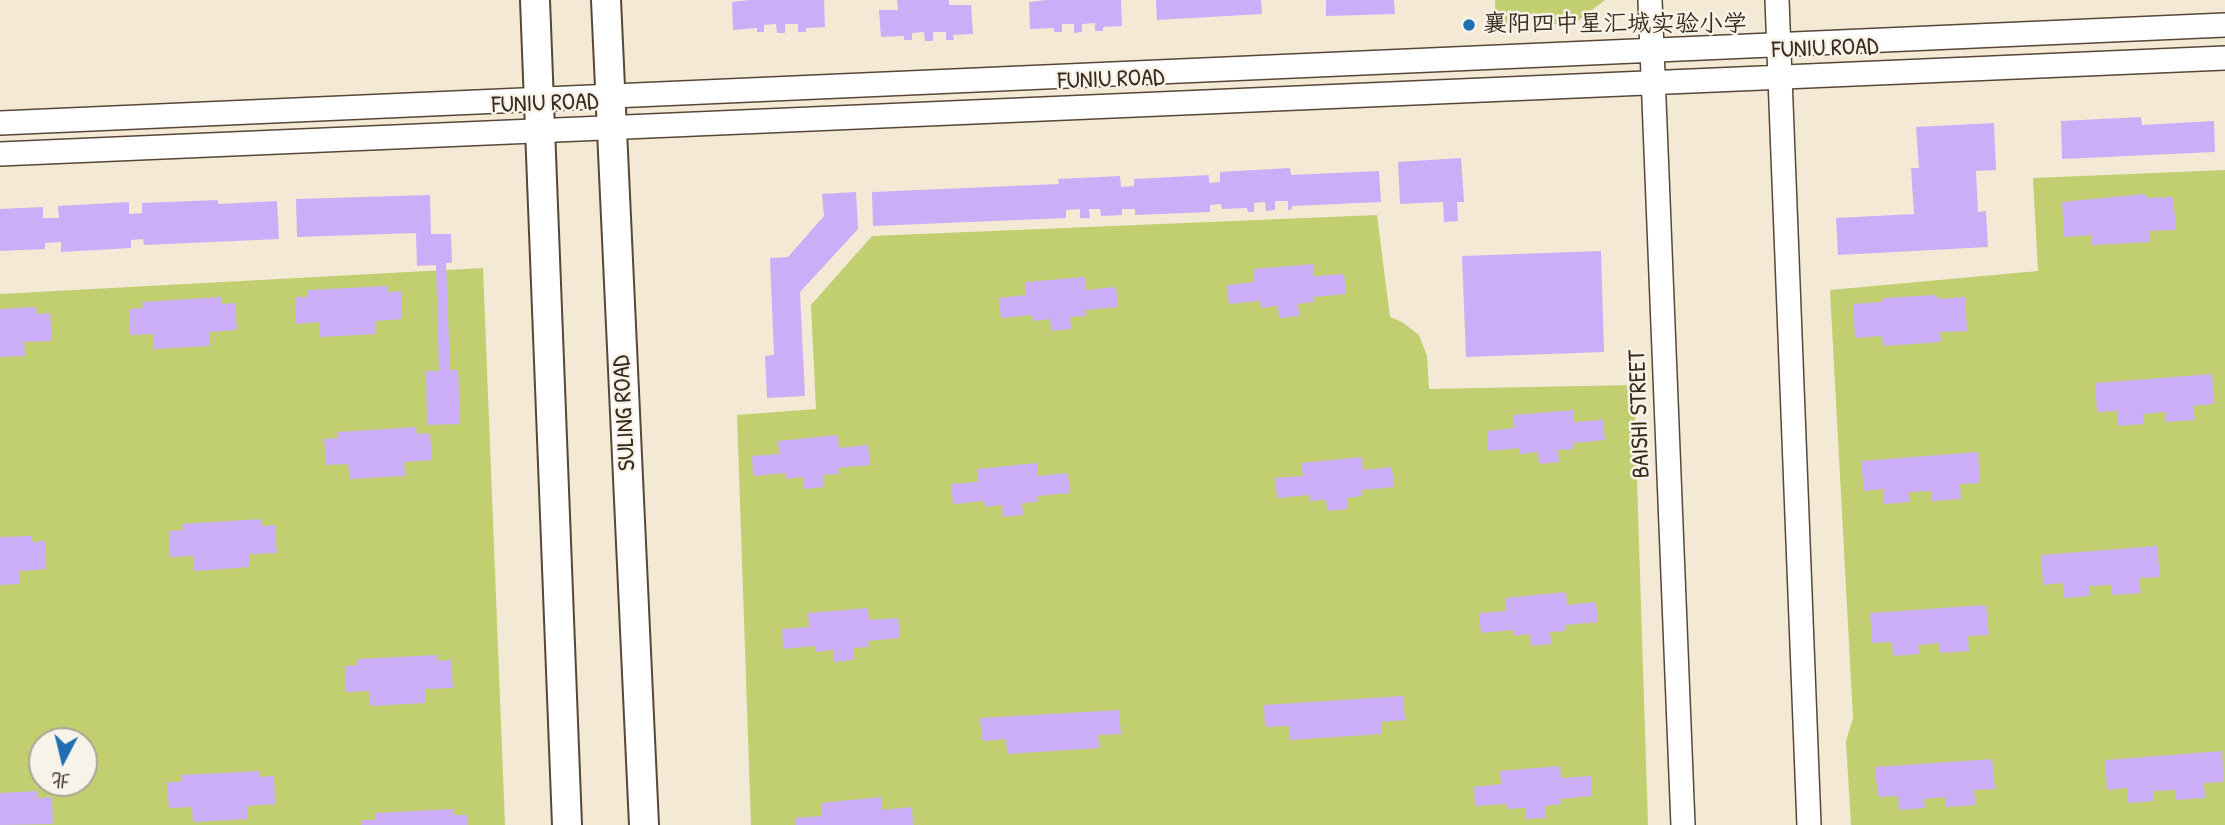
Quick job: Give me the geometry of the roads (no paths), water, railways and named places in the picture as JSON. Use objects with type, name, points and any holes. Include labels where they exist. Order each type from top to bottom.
[{"type":"main road","points":[[536,0],[567,825]]},
{"type":"main road","name":"SULING ROAD","points":[[606,0],[644,825]]},
{"type":"street","name":"BAISHI STREET","points":[[1650,0],[1683,825]]},
{"type":"street","points":[[1777,0],[1809,825]]},
{"type":"street","points":[[0,123],[2225,25]]},
{"type":"street","name":"FUNIU ROAD","points":[[0,154],[2225,58]]},
{"type":"place","name":"襄阳四中星汇城实验小学","points":[[1469,25]]}]
